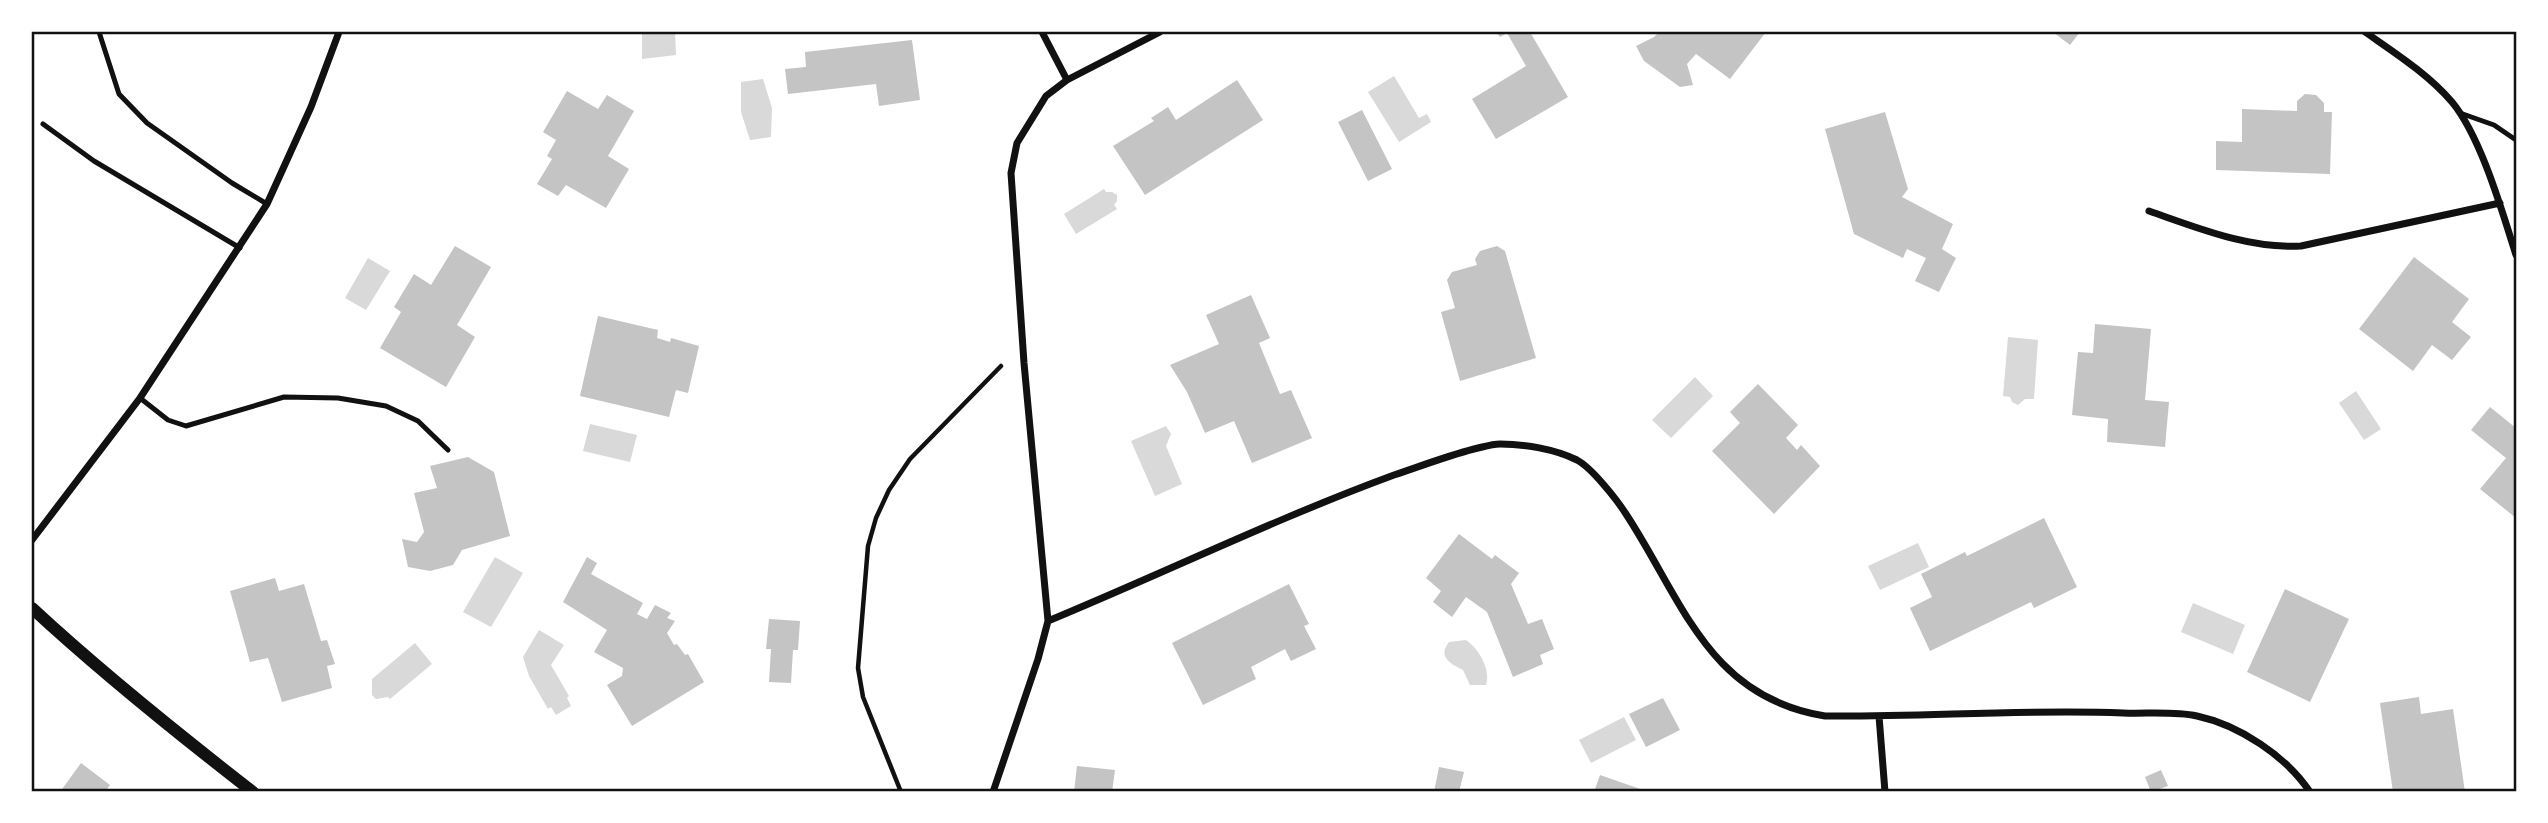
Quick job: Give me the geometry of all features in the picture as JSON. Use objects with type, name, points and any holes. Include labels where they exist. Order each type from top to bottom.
[{"type":"street","points":[[32,540],[140,398],[267,204],[311,107],[339,32]]},
{"type":"street","points":[[1042,32],[1068,80]]},
{"type":"street","points":[[992,792],[1038,659],[1048,621],[1024,363],[1011,173],[1017,143],[1046,96],[1068,80],[1160,32]]},
{"type":"street","points":[[2365,32],[2412,65],[2438,88],[2460,113],[2500,203],[2516,254]]},
{"type":"street","points":[[2149,211],[2210,231],[2275,247],[2301,246],[2500,203]]},
{"type":"street","points":[[1048,621],[1323,501],[1446,456],[1498,443],[1540,448],[1579,461],[1615,497],[1641,537],[1677,605],[1720,663],[1745,685],[1798,712],[1825,716],[2090,712],[2196,716],[2229,727],[2260,744],[2285,764],[2310,792]]},
{"type":"street","points":[[32,608],[68,642],[253,792]]},
{"type":"street","points":[[1879,716],[1885,792]]},
{"type":"lane","points":[[99,32],[119,94],[138,114],[175,144],[267,204]]},
{"type":"lane","points":[[2460,113],[2494,125],[2516,140]]},
{"type":"lane","points":[[43,124],[94,161],[240,248]]},
{"type":"lane","points":[[140,398],[168,420],[186,426],[284,397],[338,398],[386,406],[418,421],[448,450]]},
{"type":"path","points":[[901,792],[863,697],[858,668],[868,546],[873,527],[889,490],[911,459],[999,367],[1024,363]]},
{"type":"shaded area","points":[[642,32],[675,32],[676,55],[642,59]]},
{"type":"shaded area","points":[[1394,76],[1419,118],[1427,114],[1431,122],[1399,142],[1368,92]]},
{"type":"shaded area","points":[[763,79],[772,108],[771,137],[750,140],[741,112],[741,82]]},
{"type":"shaded area","points":[[1104,189],[1117,195],[1114,205],[1117,209],[1076,234],[1064,214]]},
{"type":"shaded area","points":[[368,258],[390,271],[366,310],[345,298]]},
{"type":"shaded area","points":[[2008,337],[2038,340],[2034,399],[2025,399],[2018,405],[2012,402],[2010,397],[2003,396]]},
{"type":"shaded area","points":[[1695,377],[1713,396],[1671,438],[1652,420]]},
{"type":"shaded area","points":[[2356,391],[2381,429],[2364,440],[2339,403]]},
{"type":"shaded area","points":[[590,424],[637,435],[630,462],[583,451]]},
{"type":"shaded area","points":[[1166,426],[1171,434],[1166,446],[1182,484],[1155,496],[1131,441]]},
{"type":"shaded area","points":[[1918,543],[1929,567],[1880,590],[1868,566]]},
{"type":"shaded area","points":[[495,557],[523,573],[491,627],[463,612]]},
{"type":"shaded area","points":[[2193,603],[2245,625],[2233,654],[2181,632]]},
{"type":"shaded area","points":[[539,630],[564,645],[551,665],[569,696],[567,698],[571,706],[556,715],[551,707],[548,709],[529,676],[523,657]]},
{"type":"shaded area","points":[[1466,640],[1483,660],[1487,672],[1486,685],[1470,685],[1463,670],[1445,656],[1449,642]]},
{"type":"shaded area","points":[[415,643],[432,664],[390,699],[376,699],[372,695],[372,679]]},
{"type":"shaded area","points":[[1624,717],[1636,740],[1591,763],[1579,740]]},
{"type":"building","points":[[1496,32],[1530,32],[1568,97],[1496,139],[1472,99],[1526,66],[1507,33],[1500,37]]},
{"type":"building","points":[[1659,32],[1766,32],[1730,79],[1696,54],[1687,64],[1693,85],[1680,87],[1644,61],[1636,46]]},
{"type":"building","points":[[2053,32],[2080,32],[2070,45]]},
{"type":"building","points":[[912,40],[920,100],[879,106],[876,84],[788,94],[785,69],[806,67],[805,52]]},
{"type":"building","points":[[1237,80],[1263,120],[1145,195],[1113,146],[1154,121],[1151,118],[1168,107],[1176,120]]},
{"type":"building","points":[[567,91],[598,109],[607,95],[634,111],[608,156],[629,169],[606,208],[566,185],[558,196],[537,184],[552,159],[547,156],[556,140],[543,132]]},
{"type":"building","points":[[2305,94],[2316,95],[2324,103],[2324,112],[2332,112],[2330,174],[2216,170],[2216,141],[2242,142],[2242,109],[2297,111],[2297,101]]},
{"type":"building","points":[[1362,110],[1392,169],[1368,181],[1338,122]]},
{"type":"building","points":[[1885,112],[1908,189],[1902,197],[1953,224],[1942,249],[1956,258],[1939,292],[1915,281],[1926,258],[1907,249],[1903,258],[1854,234],[1825,129]]},
{"type":"building","points":[[455,246],[491,267],[457,325],[475,337],[446,387],[380,348],[401,312],[394,307],[414,274],[431,285]]},
{"type":"building","points":[[1497,246],[1505,251],[1536,358],[1460,381],[1441,312],[1455,308],[1447,280],[1452,272],[1477,265],[1475,259],[1480,251]]},
{"type":"building","points":[[2414,257],[2469,299],[2452,322],[2471,337],[2452,360],[2432,345],[2413,371],[2359,329]]},
{"type":"building","points":[[1251,295],[1270,338],[1259,343],[1280,394],[1291,390],[1312,438],[1252,463],[1234,421],[1205,433],[1187,392],[1170,365],[1219,344],[1206,315]]},
{"type":"building","points":[[598,316],[658,330],[657,338],[670,342],[671,338],[699,346],[688,393],[676,390],[669,417],[580,396]]},
{"type":"building","points":[[2095,324],[2151,329],[2145,400],[2169,402],[2165,447],[2107,442],[2108,419],[2072,415],[2078,352],[2093,353]]},
{"type":"building","points":[[1758,384],[1798,425],[1786,438],[1797,450],[1801,445],[1820,466],[1774,514],[1712,451],[1740,423],[1730,412]]},
{"type":"building","points":[[2490,407],[2516,428],[2516,518],[2480,489],[2506,458],[2471,430]]},
{"type":"building","points":[[468,457],[494,472],[510,536],[462,550],[453,565],[430,571],[408,567],[402,539],[417,542],[424,532],[414,493],[437,488],[430,466]]},
{"type":"building","points":[[2044,518],[2077,587],[2034,608],[2031,602],[1930,651],[1910,608],[1932,597],[1921,574],[1965,552],[1967,556]]},
{"type":"building","points":[[1459,534],[1492,559],[1495,555],[1519,573],[1511,584],[1528,624],[1542,619],[1554,649],[1540,655],[1543,664],[1513,677],[1487,612],[1466,597],[1452,617],[1433,602],[1441,591],[1426,578]]},
{"type":"building","points":[[587,557],[597,563],[591,574],[643,603],[637,614],[647,619],[655,605],[671,613],[667,618],[675,621],[667,633],[674,645],[677,644],[685,655],[688,654],[704,682],[632,726],[607,685],[622,676],[623,668],[594,652],[607,630],[563,602]]},
{"type":"building","points":[[275,578],[279,591],[304,584],[321,641],[327,640],[335,664],[327,666],[332,688],[282,702],[268,658],[250,662],[230,591]]},
{"type":"building","points":[[1289,584],[1309,624],[1304,626],[1316,649],[1291,661],[1285,649],[1251,667],[1256,679],[1203,705],[1172,643]]},
{"type":"building","points":[[2285,589],[2349,619],[2310,702],[2247,672]]},
{"type":"building","points":[[769,619],[800,621],[798,650],[793,650],[791,683],[769,682],[771,649],[766,649]]},
{"type":"building","points":[[2419,697],[2421,714],[2453,709],[2465,792],[2393,792],[2380,703]]},
{"type":"building","points":[[1663,698],[1680,730],[1646,747],[1629,714]]},
{"type":"building","points":[[81,763],[110,785],[105,792],[60,792]]},
{"type":"building","points":[[1077,766],[1115,770],[1112,792],[1074,792]]},
{"type":"building","points":[[1439,767],[1464,772],[1459,792],[1434,792]]},
{"type":"building","points":[[2161,770],[2168,786],[2151,792],[2145,777]]},
{"type":"building","points":[[1600,775],[1646,791],[1646,792],[1594,792]]}]
